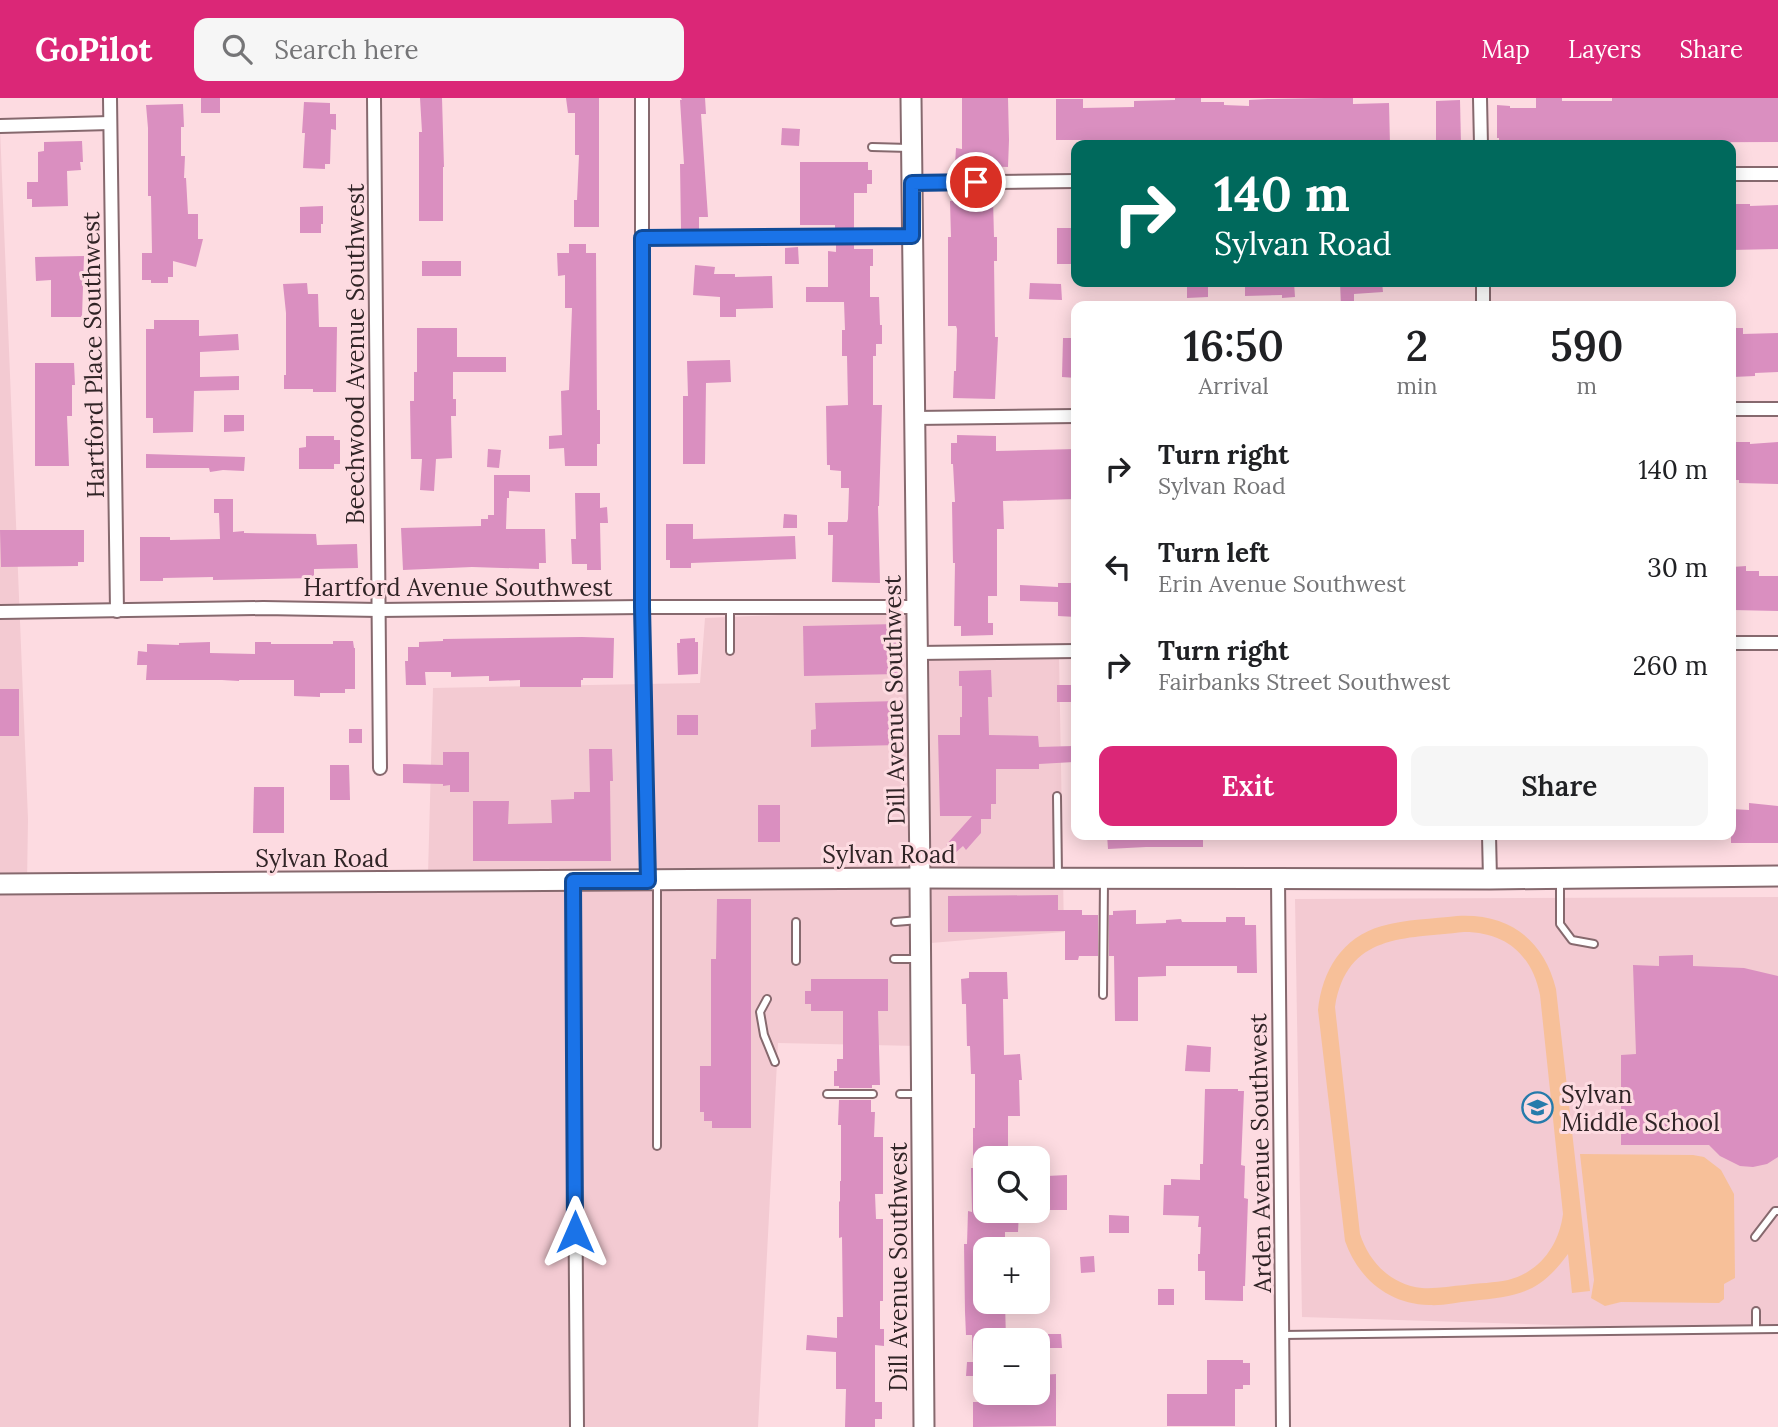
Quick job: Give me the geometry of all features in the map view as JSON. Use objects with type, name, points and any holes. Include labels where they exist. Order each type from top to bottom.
[{"type":"main road","name":"Dill Avenue Southwest","points":[[911,98],[924,1427]]},
{"type":"main road","name":"Sylvan Road","points":[[0,884],[1778,876]]},
{"type":"street","name":"Hartford Place Southwest","points":[[110,98],[117,611]]},
{"type":"street","name":"Beechwood Avenue Southwest","points":[[374,98],[380,768]]},
{"type":"street","points":[[642,98],[642,607],[653,881]]},
{"type":"street","points":[[1480,98],[1481,140]]},
{"type":"street","points":[[0,126],[110,123]]},
{"type":"street","points":[[1736,174],[1778,174]]},
{"type":"street","points":[[912,183],[1071,181]]},
{"type":"street","points":[[642,238],[912,236]]},
{"type":"street","points":[[1736,409],[1778,409]]},
{"type":"street","points":[[915,418],[1071,416]]},
{"type":"street","name":"Hartford Avenue Southwest","points":[[0,612],[263,608],[379,610],[917,607]]},
{"type":"street","points":[[1736,643],[1778,643]]},
{"type":"street","points":[[917,653],[1071,651]]},
{"type":"street","points":[[1489,840],[1490,879]]},
{"type":"street","name":"Arden Avenue Southwest","points":[[1278,879],[1283,1427]]},
{"type":"street","points":[[573,881],[577,1427]]},
{"type":"lane","points":[[872,147],[911,148]]},
{"type":"lane","points":[[730,607],[730,651]]},
{"type":"lane","points":[[1057,796],[1058,878]]},
{"type":"lane","points":[[1103,995],[1104,878]]},
{"type":"lane","points":[[1560,878],[1560,924],[1572,940],[1594,944]]},
{"type":"lane","points":[[653,881],[657,1146]]},
{"type":"lane","points":[[895,922],[921,920]]},
{"type":"lane","points":[[796,922],[796,961]]},
{"type":"lane","points":[[894,960],[921,959]]},
{"type":"lane","points":[[767,999],[760,1012],[764,1035],[775,1062]]},
{"type":"lane","points":[[827,1094],[873,1094]]},
{"type":"lane","points":[[900,1094],[922,1094]]},
{"type":"lane","points":[[1755,1237],[1774,1211],[1778,1211]]},
{"type":"lane","points":[[1756,1311],[1756,1329]]},
{"type":"lane","points":[[1282,1335],[1778,1329]]},
{"type":"shaded area","points":[[0,128],[28,819],[27,883],[428,875],[433,688],[700,683],[705,618],[921,609],[924,658],[1059,656],[1064,932],[919,944],[918,1046],[778,1043],[758,1427],[0,1427]]},
{"type":"shaded area","name":"Sylvan Middle School","points":[[1778,897],[1778,1332],[1302,1317],[1295,899]]},
{"type":"shaded area","points":[[1457,916],[1493,919],[1522,933],[1543,956],[1550,972],[1556,989],[1590,1291],[1572,1293],[1568,1254],[1547,1278],[1526,1291],[1440,1305],[1414,1303],[1400,1300],[1376,1286],[1358,1266],[1345,1241],[1318,1010],[1324,982],[1329,969],[1345,947],[1368,931],[1400,922]],"holes":[[[1479,933],[1492,936],[1515,948],[1524,957],[1536,981],[1540,995],[1563,1214],[1552,1246],[1546,1256],[1530,1271],[1497,1282],[1422,1288],[1391,1277],[1375,1263],[1360,1234],[1335,1007],[1342,983],[1352,965],[1365,953],[1382,944],[1420,936]]]},
{"type":"shaded area","points":[[1580,1154],[1693,1155],[1704,1157],[1721,1170],[1734,1194],[1735,1278],[1724,1284],[1724,1299],[1719,1303],[1621,1302],[1605,1306],[1591,1298],[1594,1280]]},
{"type":"building","points":[[201,98],[220,98],[220,113],[201,113]]},
{"type":"building","points":[[420,98],[442,98],[443,221],[419,221],[419,132],[422,132]]},
{"type":"building","points":[[566,98],[599,98],[599,227],[574,227],[579,155],[575,155],[575,113],[568,113]]},
{"type":"building","points":[[681,98],[705,98],[706,114],[701,114],[708,217],[699,217],[699,229],[681,229],[680,164],[684,164]]},
{"type":"building","points":[[962,98],[1008,98],[1008,167],[955,165],[956,148],[962,149]]},
{"type":"building","points":[[1201,98],[1201,102],[1249,106],[1249,100],[1268,99],[1353,98],[1353,104],[1389,103],[1390,140],[1056,140],[1056,99],[1083,99],[1083,108],[1134,107],[1134,101]]},
{"type":"building","points":[[1536,98],[1612,101],[1612,98],[1778,98],[1778,142],[1497,138],[1497,105],[1536,108]]},
{"type":"building","points":[[1460,100],[1461,140],[1436,140],[1436,101]]},
{"type":"building","points":[[304,102],[330,103],[330,114],[336,114],[336,130],[331,129],[330,164],[325,164],[325,169],[303,168]]},
{"type":"building","points":[[183,104],[181,156],[185,156],[184,178],[188,214],[198,214],[198,239],[203,239],[196,267],[173,261],[173,277],[168,277],[168,283],[151,283],[151,280],[142,280],[142,253],[152,253],[146,105]]},
{"type":"building","points":[[782,128],[800,129],[799,146],[781,145]]},
{"type":"building","points":[[82,141],[81,170],[67,171],[68,206],[32,207],[32,199],[27,199],[27,182],[38,182],[38,152],[44,151],[44,142]]},
{"type":"building","points":[[800,162],[868,162],[868,170],[872,170],[872,184],[867,184],[867,193],[854,193],[854,228],[800,225]]},
{"type":"building","points":[[993,199],[994,237],[997,237],[997,261],[994,261],[995,337],[998,337],[995,399],[953,398],[957,329],[956,326],[948,326],[950,201]]},
{"type":"building","points":[[1736,204],[1778,205],[1778,249],[1736,250]]},
{"type":"building","points":[[323,206],[321,233],[300,233],[300,207]]},
{"type":"building","points":[[1057,228],[1071,228],[1071,264],[1057,264]]},
{"type":"building","points":[[569,244],[586,244],[586,253],[596,253],[597,410],[600,410],[597,466],[565,466],[564,448],[549,449],[549,436],[562,435],[561,391],[569,390],[572,308],[565,308],[565,275],[558,276],[557,253],[569,253]]},
{"type":"building","points":[[836,245],[873,249],[870,297],[879,297],[882,325],[882,344],[876,344],[876,356],[873,356],[873,405],[882,405],[878,506],[880,583],[832,582],[833,535],[828,535],[828,522],[847,522],[849,488],[841,488],[841,471],[830,470],[830,465],[827,465],[826,406],[848,405],[847,356],[842,356],[844,302],[806,302],[806,287],[828,287],[828,251],[836,252]]},
{"type":"building","points":[[798,247],[799,264],[785,264],[785,248]]},
{"type":"building","points":[[84,256],[82,317],[51,317],[51,280],[36,281],[35,257]]},
{"type":"building","points":[[422,261],[461,261],[461,276],[422,276]]},
{"type":"building","points":[[695,265],[715,267],[714,274],[735,274],[735,277],[772,276],[773,308],[736,309],[736,317],[720,317],[720,297],[693,295]]},
{"type":"building","points":[[307,283],[308,294],[318,294],[319,327],[337,327],[336,392],[284,389],[286,313],[283,284]]},
{"type":"building","points":[[1030,283],[1061,284],[1062,300],[1029,299]]},
{"type":"building","points":[[1187,287],[1208,287],[1208,297],[1187,298]]},
{"type":"building","points":[[1245,287],[1294,287],[1295,297],[1245,296]]},
{"type":"building","points":[[1340,287],[1382,287],[1383,292],[1354,294],[1354,301],[1341,301]]},
{"type":"building","points":[[154,320],[199,320],[199,336],[238,334],[239,350],[200,352],[200,377],[239,376],[239,390],[194,391],[193,432],[153,433],[153,418],[146,418],[146,329],[154,329]]},
{"type":"building","points":[[417,328],[457,328],[457,357],[506,357],[506,372],[453,372],[456,416],[451,416],[452,458],[436,459],[434,491],[420,490],[422,459],[411,459],[410,401],[414,401],[414,372],[417,372]]},
{"type":"building","points":[[1736,328],[1743,328],[1743,334],[1778,333],[1778,372],[1755,373],[1755,376],[1736,377]]},
{"type":"building","points":[[1063,338],[1071,338],[1071,378],[1062,377]]},
{"type":"building","points":[[730,360],[731,382],[706,383],[705,464],[683,464],[683,396],[688,396],[687,361]]},
{"type":"building","points":[[35,363],[74,363],[72,416],[67,416],[69,466],[35,466]]},
{"type":"building","points":[[224,415],[244,415],[244,431],[224,432]]},
{"type":"building","points":[[957,435],[996,436],[996,451],[1071,449],[1071,499],[1003,501],[1004,529],[997,529],[997,596],[988,596],[988,623],[993,623],[993,635],[961,636],[961,626],[954,626],[952,502],[955,502],[951,443],[957,443]]},
{"type":"building","points":[[306,436],[334,436],[334,440],[340,440],[340,464],[334,464],[334,469],[299,469],[299,448],[306,447]]},
{"type":"building","points":[[1736,442],[1778,442],[1778,484],[1739,483],[1739,480],[1736,480]]},
{"type":"building","points":[[488,449],[501,450],[499,468],[487,467]]},
{"type":"building","points":[[146,454],[245,457],[244,471],[146,468]]},
{"type":"building","points":[[494,475],[530,475],[530,492],[509,491],[506,529],[545,529],[546,563],[539,563],[539,569],[472,567],[403,570],[401,528],[481,526],[481,519],[494,515]]},
{"type":"building","points":[[575,493],[600,493],[600,508],[607,507],[608,523],[600,523],[601,570],[587,570],[587,564],[572,564],[571,539],[576,539]]},
{"type":"building","points":[[214,499],[233,499],[233,532],[316,534],[317,545],[357,544],[358,568],[314,569],[314,578],[213,580],[213,577],[140,581],[140,537],[170,537],[170,540],[220,539],[219,513],[214,513]]},
{"type":"building","points":[[784,514],[797,515],[797,528],[783,528]]},
{"type":"building","points":[[666,524],[693,524],[693,539],[795,536],[796,559],[691,563],[691,568],[670,568],[670,560],[666,560]]},
{"type":"building","points":[[0,530],[84,530],[84,562],[78,562],[78,566],[1,567]]},
{"type":"building","points":[[1746,566],[1746,571],[1759,571],[1759,576],[1778,576],[1778,611],[1736,610],[1736,567]]},
{"type":"building","points":[[1058,583],[1071,583],[1071,617],[1058,616],[1058,602],[1020,601],[1020,585],[1058,587]]},
{"type":"building","points":[[897,624],[898,674],[804,676],[803,626]]},
{"type":"building","points":[[614,638],[613,678],[583,678],[581,687],[520,687],[520,680],[489,681],[489,676],[451,677],[451,672],[425,672],[426,685],[406,685],[405,661],[408,661],[408,647],[419,647],[419,642],[443,639]]},
{"type":"building","points":[[695,638],[695,642],[698,642],[698,674],[678,675],[677,643],[680,643],[680,639]]},
{"type":"building","points":[[333,641],[353,641],[355,689],[345,689],[345,693],[320,693],[320,697],[294,696],[294,680],[146,680],[147,665],[137,665],[138,651],[147,652],[147,644],[210,642],[210,653],[255,654],[255,642],[333,644]]},
{"type":"building","points":[[991,670],[992,697],[988,697],[989,735],[1038,736],[1039,747],[1071,746],[1071,762],[1039,764],[1039,769],[996,769],[996,804],[991,804],[991,819],[981,819],[981,833],[966,850],[963,846],[954,854],[946,845],[972,816],[940,816],[938,735],[960,735],[962,686],[959,686],[959,671]]},
{"type":"building","points":[[1057,685],[1071,685],[1071,702],[1057,702]]},
{"type":"building","points":[[0,689],[19,689],[19,736],[0,736]]},
{"type":"building","points":[[899,701],[899,745],[811,747],[811,730],[816,729],[815,703]]},
{"type":"building","points":[[677,715],[698,715],[698,735],[677,735]]},
{"type":"building","points":[[349,729],[362,729],[362,743],[349,743]]},
{"type":"building","points":[[589,749],[612,749],[611,861],[473,861],[473,801],[509,801],[508,824],[552,823],[551,800],[574,799],[574,792],[590,792]]},
{"type":"building","points":[[443,752],[469,752],[469,792],[450,792],[450,785],[443,784],[403,783],[403,764],[443,765]]},
{"type":"building","points":[[330,765],[349,765],[350,800],[330,800]]},
{"type":"building","points":[[254,787],[284,787],[284,833],[253,833]]},
{"type":"building","points":[[1749,803],[1778,806],[1778,843],[1731,843],[1731,840],[1736,840],[1736,809],[1749,810]]},
{"type":"building","points":[[758,805],[780,805],[780,842],[758,842]]},
{"type":"building","points":[[1107,840],[1203,840],[1203,847],[1108,849]]},
{"type":"building","points":[[1058,895],[1058,910],[1082,910],[1082,915],[1098,915],[1098,956],[1079,956],[1078,960],[1065,960],[1065,931],[948,932],[948,896]]},
{"type":"building","points":[[717,899],[751,899],[751,1128],[712,1128],[712,1121],[704,1121],[704,1112],[700,1112],[700,1066],[711,1066],[711,959],[716,959]]},
{"type":"building","points":[[1136,910],[1136,924],[1166,923],[1166,920],[1181,919],[1182,922],[1226,922],[1226,917],[1245,917],[1245,925],[1256,925],[1257,973],[1237,973],[1237,966],[1166,966],[1166,976],[1138,977],[1138,1021],[1115,1021],[1114,956],[1109,956],[1109,915],[1113,915],[1113,911]]},
{"type":"building","points":[[1693,955],[1693,966],[1744,968],[1778,976],[1778,1157],[1767,1164],[1740,1166],[1720,1156],[1709,1145],[1621,1145],[1621,1055],[1636,1054],[1633,965],[1659,966],[1659,956]]},
{"type":"building","points":[[969,972],[1007,972],[1008,999],[1003,999],[1004,1055],[1020,1054],[1022,1080],[1019,1080],[1020,1116],[1008,1116],[1008,1146],[973,1146],[975,1074],[971,1074],[966,1004],[962,1004],[961,979],[969,978]]},
{"type":"building","points":[[811,979],[888,979],[888,1011],[878,1011],[880,1085],[872,1085],[872,1088],[834,1086],[837,1059],[843,1059],[843,1011],[811,1011],[811,1004],[805,1004],[805,991],[811,991]]},
{"type":"building","points":[[1187,1045],[1211,1047],[1210,1072],[1185,1071]]},
{"type":"building","points":[[1205,1089],[1244,1091],[1241,1165],[1245,1166],[1244,1198],[1248,1199],[1243,1301],[1205,1300],[1205,1271],[1198,1271],[1201,1227],[1198,1227],[1199,1216],[1163,1215],[1164,1185],[1171,1185],[1171,1179],[1200,1180],[1200,1164],[1203,1164]]},
{"type":"building","points":[[839,1100],[871,1100],[871,1112],[875,1112],[874,1137],[883,1137],[883,1194],[875,1194],[876,1219],[883,1219],[883,1301],[880,1301],[880,1329],[884,1329],[884,1346],[875,1345],[875,1402],[882,1402],[882,1419],[875,1419],[875,1427],[845,1427],[846,1389],[836,1389],[836,1352],[806,1350],[807,1335],[837,1338],[837,1317],[843,1317],[842,1237],[839,1238]]},
{"type":"building","points":[[971,1168],[973,1223],[1018,1223],[1018,1232],[1005,1232],[1005,1237],[973,1237],[973,1314],[1005,1314],[1006,1328],[973,1328],[973,1362],[972,1335],[966,1335],[964,1244],[967,1244],[968,1211],[972,1212]]},
{"type":"building","points":[[1067,1175],[1067,1210],[1050,1210],[1050,1176]]},
{"type":"building","points":[[1109,1215],[1129,1216],[1129,1233],[1109,1233]]},
{"type":"building","points":[[1094,1256],[1095,1272],[1081,1273],[1080,1257]]},
{"type":"building","points":[[1158,1289],[1174,1289],[1174,1305],[1158,1305]]},
{"type":"building","points":[[1050,1334],[1061,1334],[1062,1348],[1050,1348]]},
{"type":"building","points":[[1207,1360],[1243,1360],[1243,1363],[1250,1363],[1250,1385],[1235,1389],[1235,1426],[1167,1426],[1167,1394],[1207,1394]]},
{"type":"building","points":[[967,1362],[973,1362],[973,1376],[966,1376]]},
{"type":"building","points":[[1050,1374],[1056,1374],[1056,1426],[973,1427],[973,1405],[1050,1405]]},
{"type":"place","name":"Sylvan Middle School","points":[[1538,1108]]},
{"type":"route","points":[[575,1232],[573,881],[648,881],[642,607],[642,238],[912,236],[912,183],[976,182]]}]
